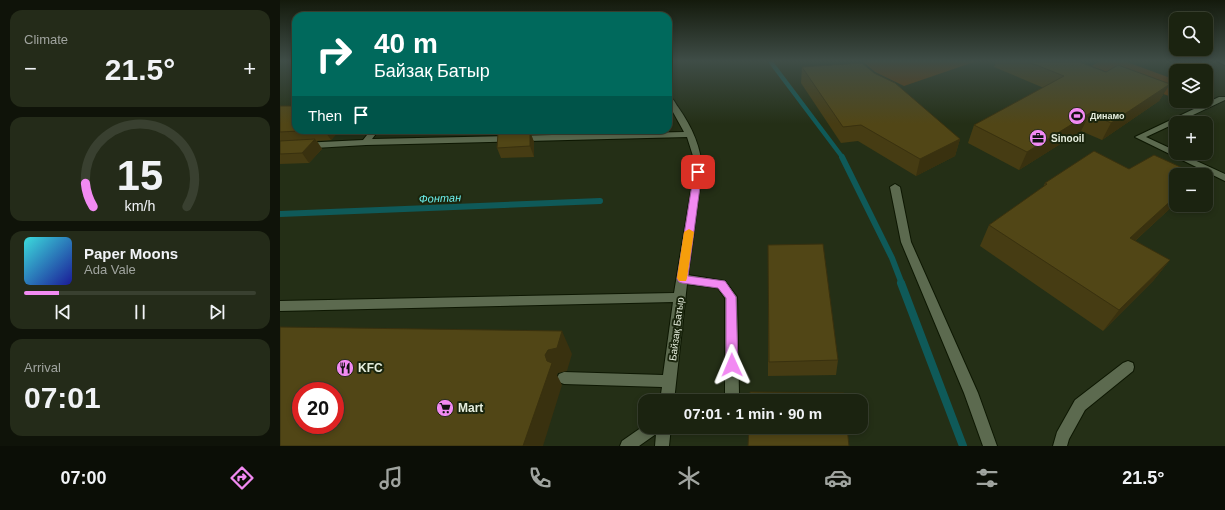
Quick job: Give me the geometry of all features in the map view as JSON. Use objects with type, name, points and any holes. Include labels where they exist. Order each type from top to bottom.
[{"type":"street","points":[[1222,100],[1138,137],[1225,178]]},
{"type":"street","name":"Байзақ Батыр","points":[[668,394],[682,279],[698,172],[697,156],[690,134],[672,104]]},
{"type":"street","points":[[366,142],[372,134]]},
{"type":"street","points":[[280,147],[366,142],[690,134]]},
{"type":"street","points":[[895,187],[906,242],[971,393],[990,446]]},
{"type":"street","points":[[682,279],[721,284],[731,297],[732,393]]},
{"type":"street","points":[[280,306],[680,297]]},
{"type":"street","points":[[1060,446],[1062,437],[1080,405],[1128,368]]},
{"type":"street","points":[[564,378],[670,380]]},
{"type":"street","points":[[627,446],[644,434]]},
{"type":"street","points":[[662,446],[663,434]]},
{"type":"shaded area","points":[[895,82],[916,82],[904,86]]},
{"type":"shaded area","points":[[1132,82],[1169,82],[1169,96]]},
{"type":"building","points":[[812,82],[893,82],[960,139],[920,159],[861,125],[843,127]]},
{"type":"building","points":[[1053,82],[1164,82],[1169,84],[1111,123],[1090,113],[1027,152],[974,125]]},
{"type":"building","points":[[280,106],[292,106],[292,131],[280,132]]},
{"type":"building","points":[[498,134],[530,134],[530,146],[497,148]]},
{"type":"building","points":[[315,139],[302,153],[280,154],[280,141]]},
{"type":"building","points":[[1094,151],[1129,169],[1154,155],[1183,168],[1169,168],[1169,202],[1130,238],[1170,260],[1119,310],[989,225],[1047,184],[1045,183]]},
{"type":"building","points":[[823,244],[838,360],[769,362],[768,245]]},
{"type":"building","name":"Mart","points":[[280,327],[562,331],[557,348],[548,350],[545,355],[547,361],[552,363],[523,446],[280,446]]},
{"type":"building","points":[[750,392],[844,393],[844,394],[750,394]]},
{"type":"building","points":[[749,434],[848,434],[849,446],[748,446]]},
{"type":"waterway","points":[[786,82],[843,158]]},
{"type":"waterway","points":[[842,157],[892,258],[902,284]]},
{"type":"waterway","name":"Фонтан","points":[[280,214],[600,201]]},
{"type":"waterway","points":[[901,283],[963,446]]},
{"type":"slow traffic","points":[[682,278],[689,232]]},
{"type":"place","name":"Динамо","points":[[1077,116]]},
{"type":"place","name":"Sinooil","points":[[1038,138]]},
{"type":"place","name":"KFC","points":[[345,368]]},
{"type":"place","name":"Mart","points":[[445,408]]},
{"type":"route","points":[[698,172],[682,279],[721,284],[731,297],[732,365]]}]
